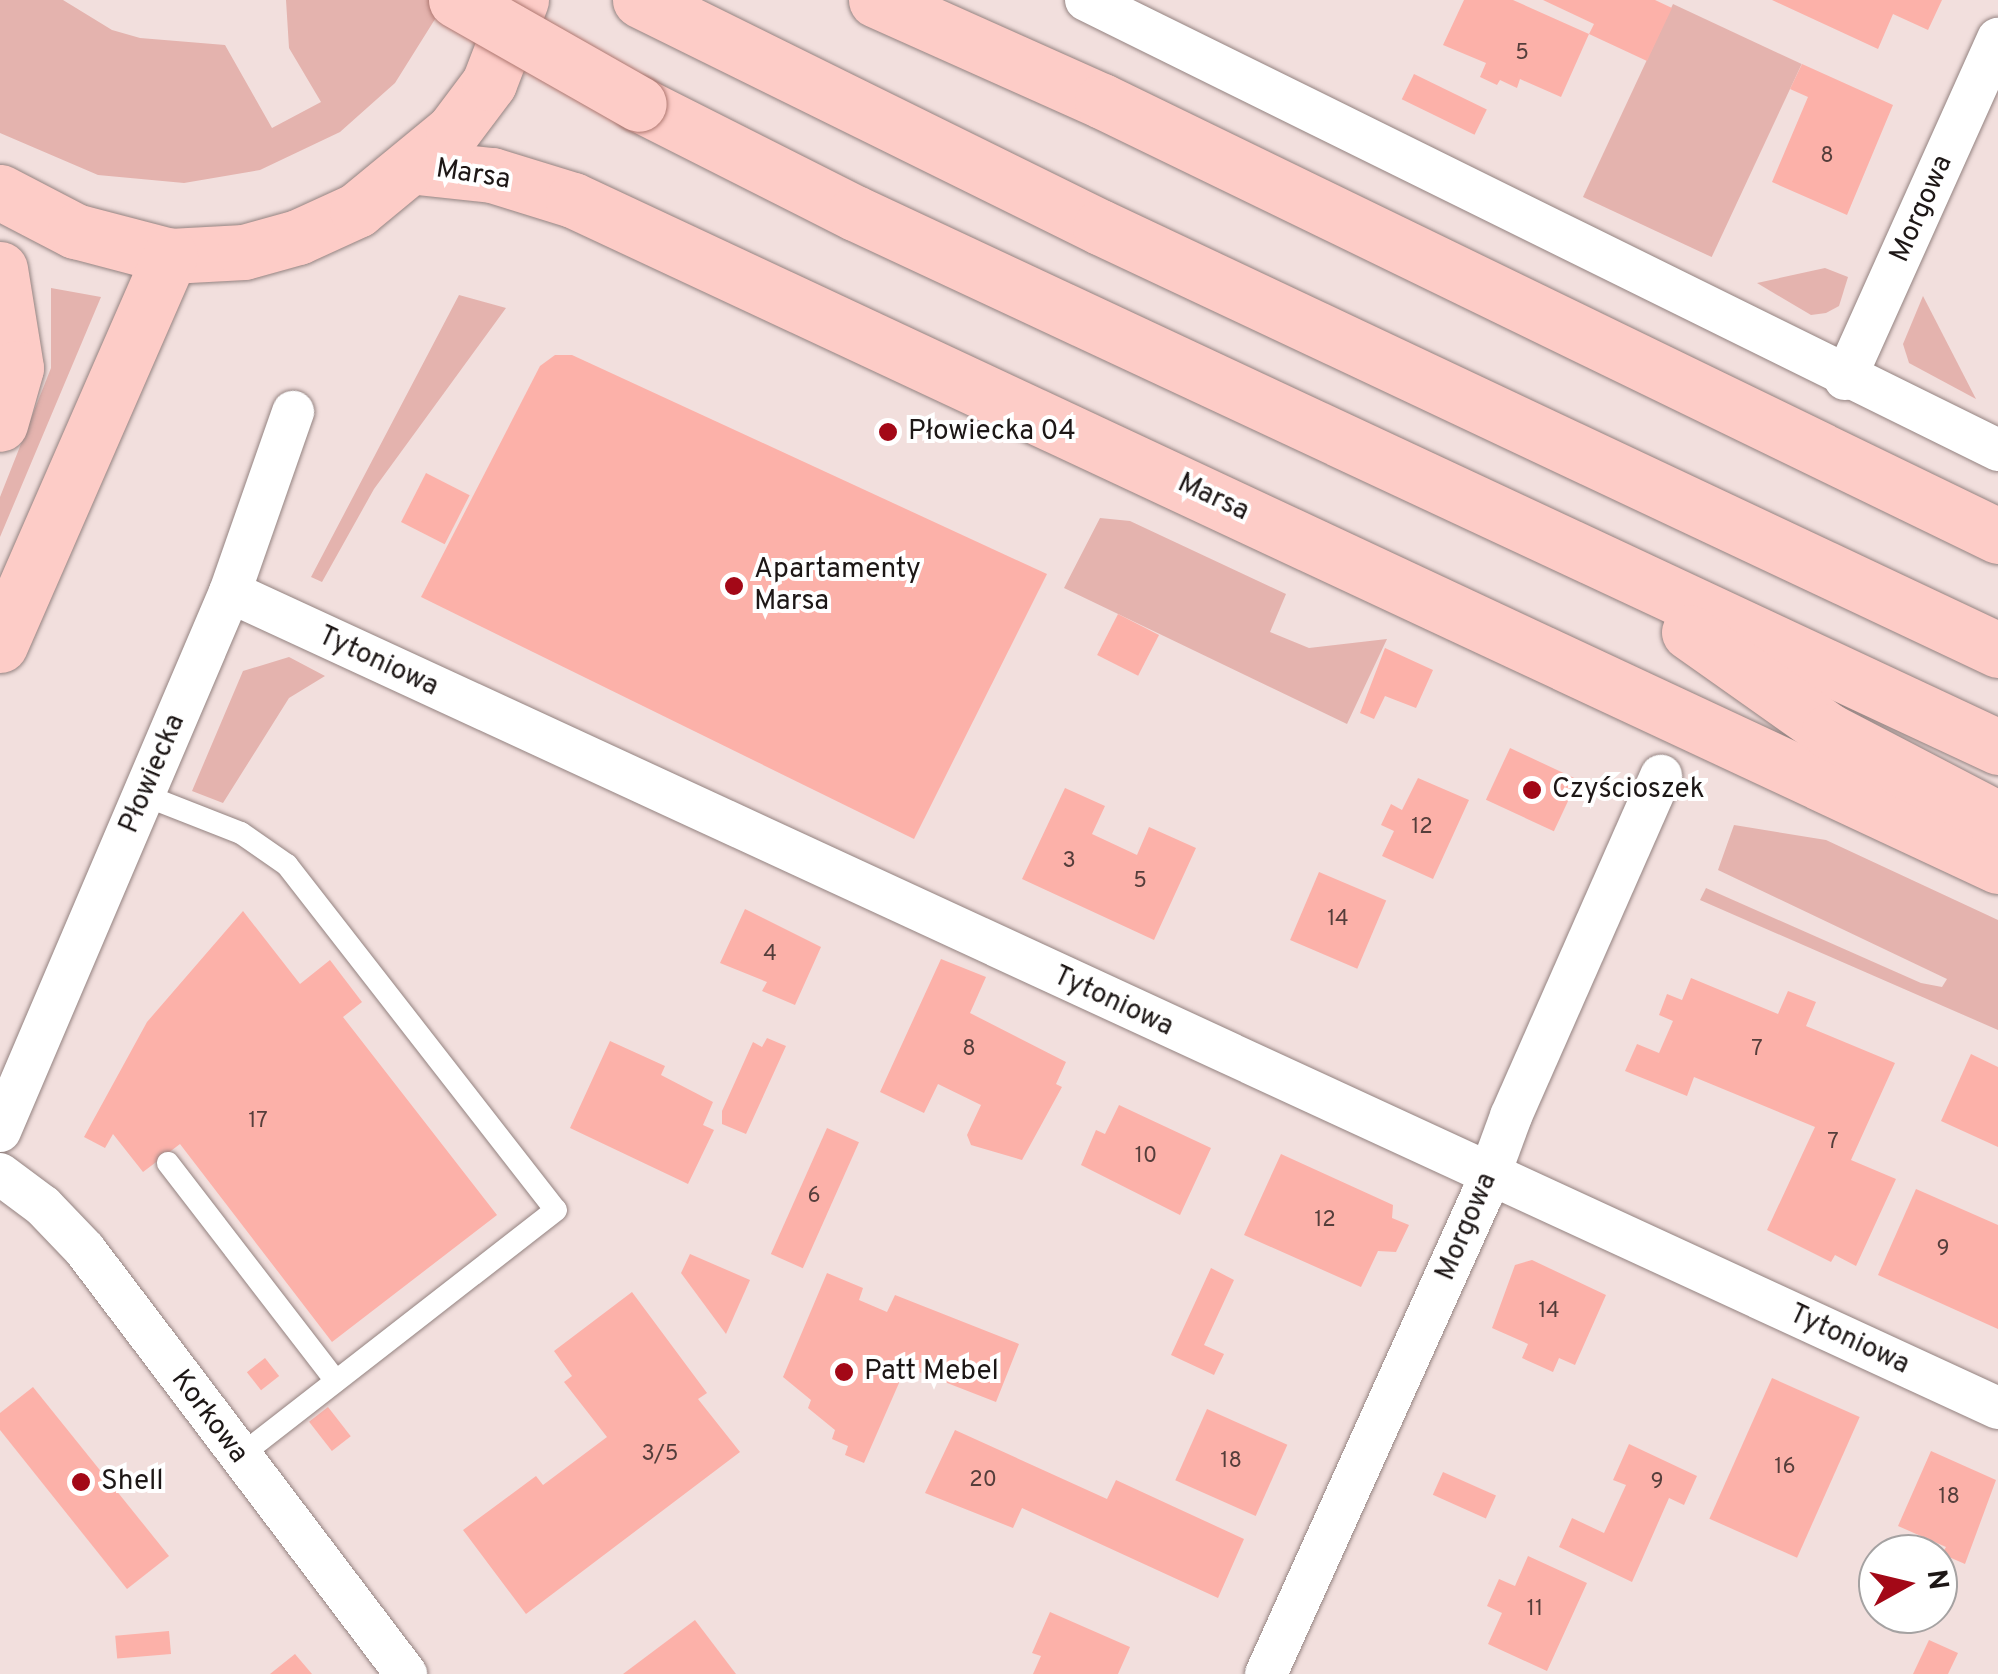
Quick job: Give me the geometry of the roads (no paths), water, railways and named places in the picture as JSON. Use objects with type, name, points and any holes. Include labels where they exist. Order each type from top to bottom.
[{"type":"main road","points":[[456,0],[770,172],[1576,553],[1998,747]]},
{"type":"main road","points":[[0,192],[75,231],[170,256],[244,252],[298,238],[356,210],[417,166],[489,83],[521,0]]},
{"type":"main road","points":[[640,0],[1172,261],[1998,650]]},
{"type":"main road","points":[[876,0],[1102,101],[1998,536]]},
{"type":"main road","name":"Marsa","points":[[417,166],[492,175],[572,200],[1998,866]]},
{"type":"main road","points":[[0,644],[170,256]]},
{"type":"main road","points":[[0,268],[12,316],[16,368],[0,424]]},
{"type":"main road","points":[[1576,553],[1829,731],[1998,819]]},
{"type":"main road","points":[[1902,604],[1998,622]]},
{"type":"street","points":[[1086,0],[1845,378],[1998,450]]},
{"type":"street","name":"Morgowa","points":[[1845,378],[1998,40]]},
{"type":"street","name":"Płowiecka","points":[[0,1131],[230,592],[293,412]]},
{"type":"street","name":"Tytoniowa","points":[[230,592],[1998,1408]]},
{"type":"street","name":"Morgowa","points":[[1266,1674],[1490,1176],[1661,776]]},
{"type":"street","name":"Korkowa","points":[[0,1174],[44,1206],[85,1250],[406,1674]]},
{"type":"lane","points":[[144,795],[241,833],[287,866],[556,1210],[238,1457]]},
{"type":"lane","points":[[168,1164],[336,1381]]},
{"type":"place","name":"Płowiecka 04","points":[[888,432]]},
{"type":"place","name":"Apartamenty Marsa","points":[[734,586]]},
{"type":"place","name":"Czyścioszek","points":[[1532,790]]},
{"type":"place","name":"Patt Mebel","points":[[844,1372]]},
{"type":"place","name":"Shell","points":[[81,1482]]}]
